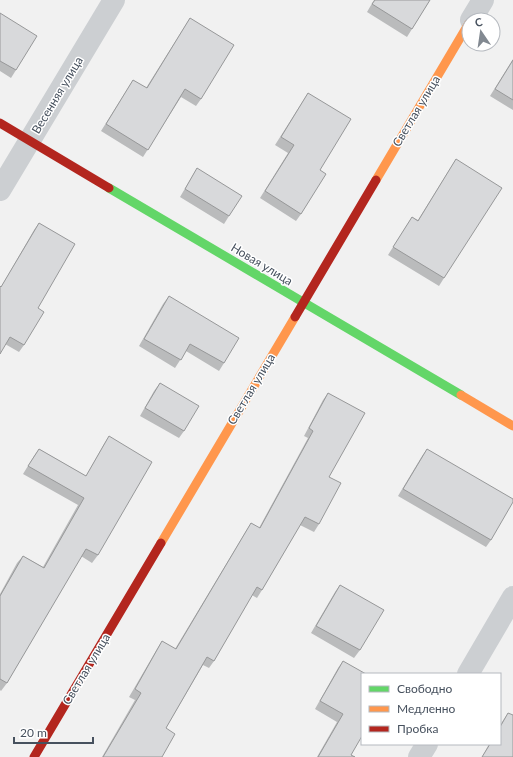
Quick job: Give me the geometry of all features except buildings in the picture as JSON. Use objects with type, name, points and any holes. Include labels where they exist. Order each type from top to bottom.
[{"type":"street","name":"Весенняя улица","points":[[0,190],[114,0]]},
{"type":"street","points":[[476,12],[483,0]]},
{"type":"street","name":"Светлая улица","points":[[34,757],[302,302],[461,36]]},
{"type":"street","name":"Новая улица","points":[[0,123],[513,426]]},
{"type":"street","points":[[469,673],[513,598]]},
{"type":"street","points":[[420,757],[426,745]]},
{"type":"traffic: fast","points":[[109,188],[461,395]]},
{"type":"traffic: slow","points":[[376,180],[461,37]]},
{"type":"traffic: slow","points":[[161,543],[295,317]]},
{"type":"traffic: slow","points":[[461,395],[513,426]]},
{"type":"traffic: jam","points":[[0,123],[109,188]]},
{"type":"traffic: jam","points":[[295,317],[376,180]]},
{"type":"traffic: jam","points":[[34,757],[161,543]]}]
